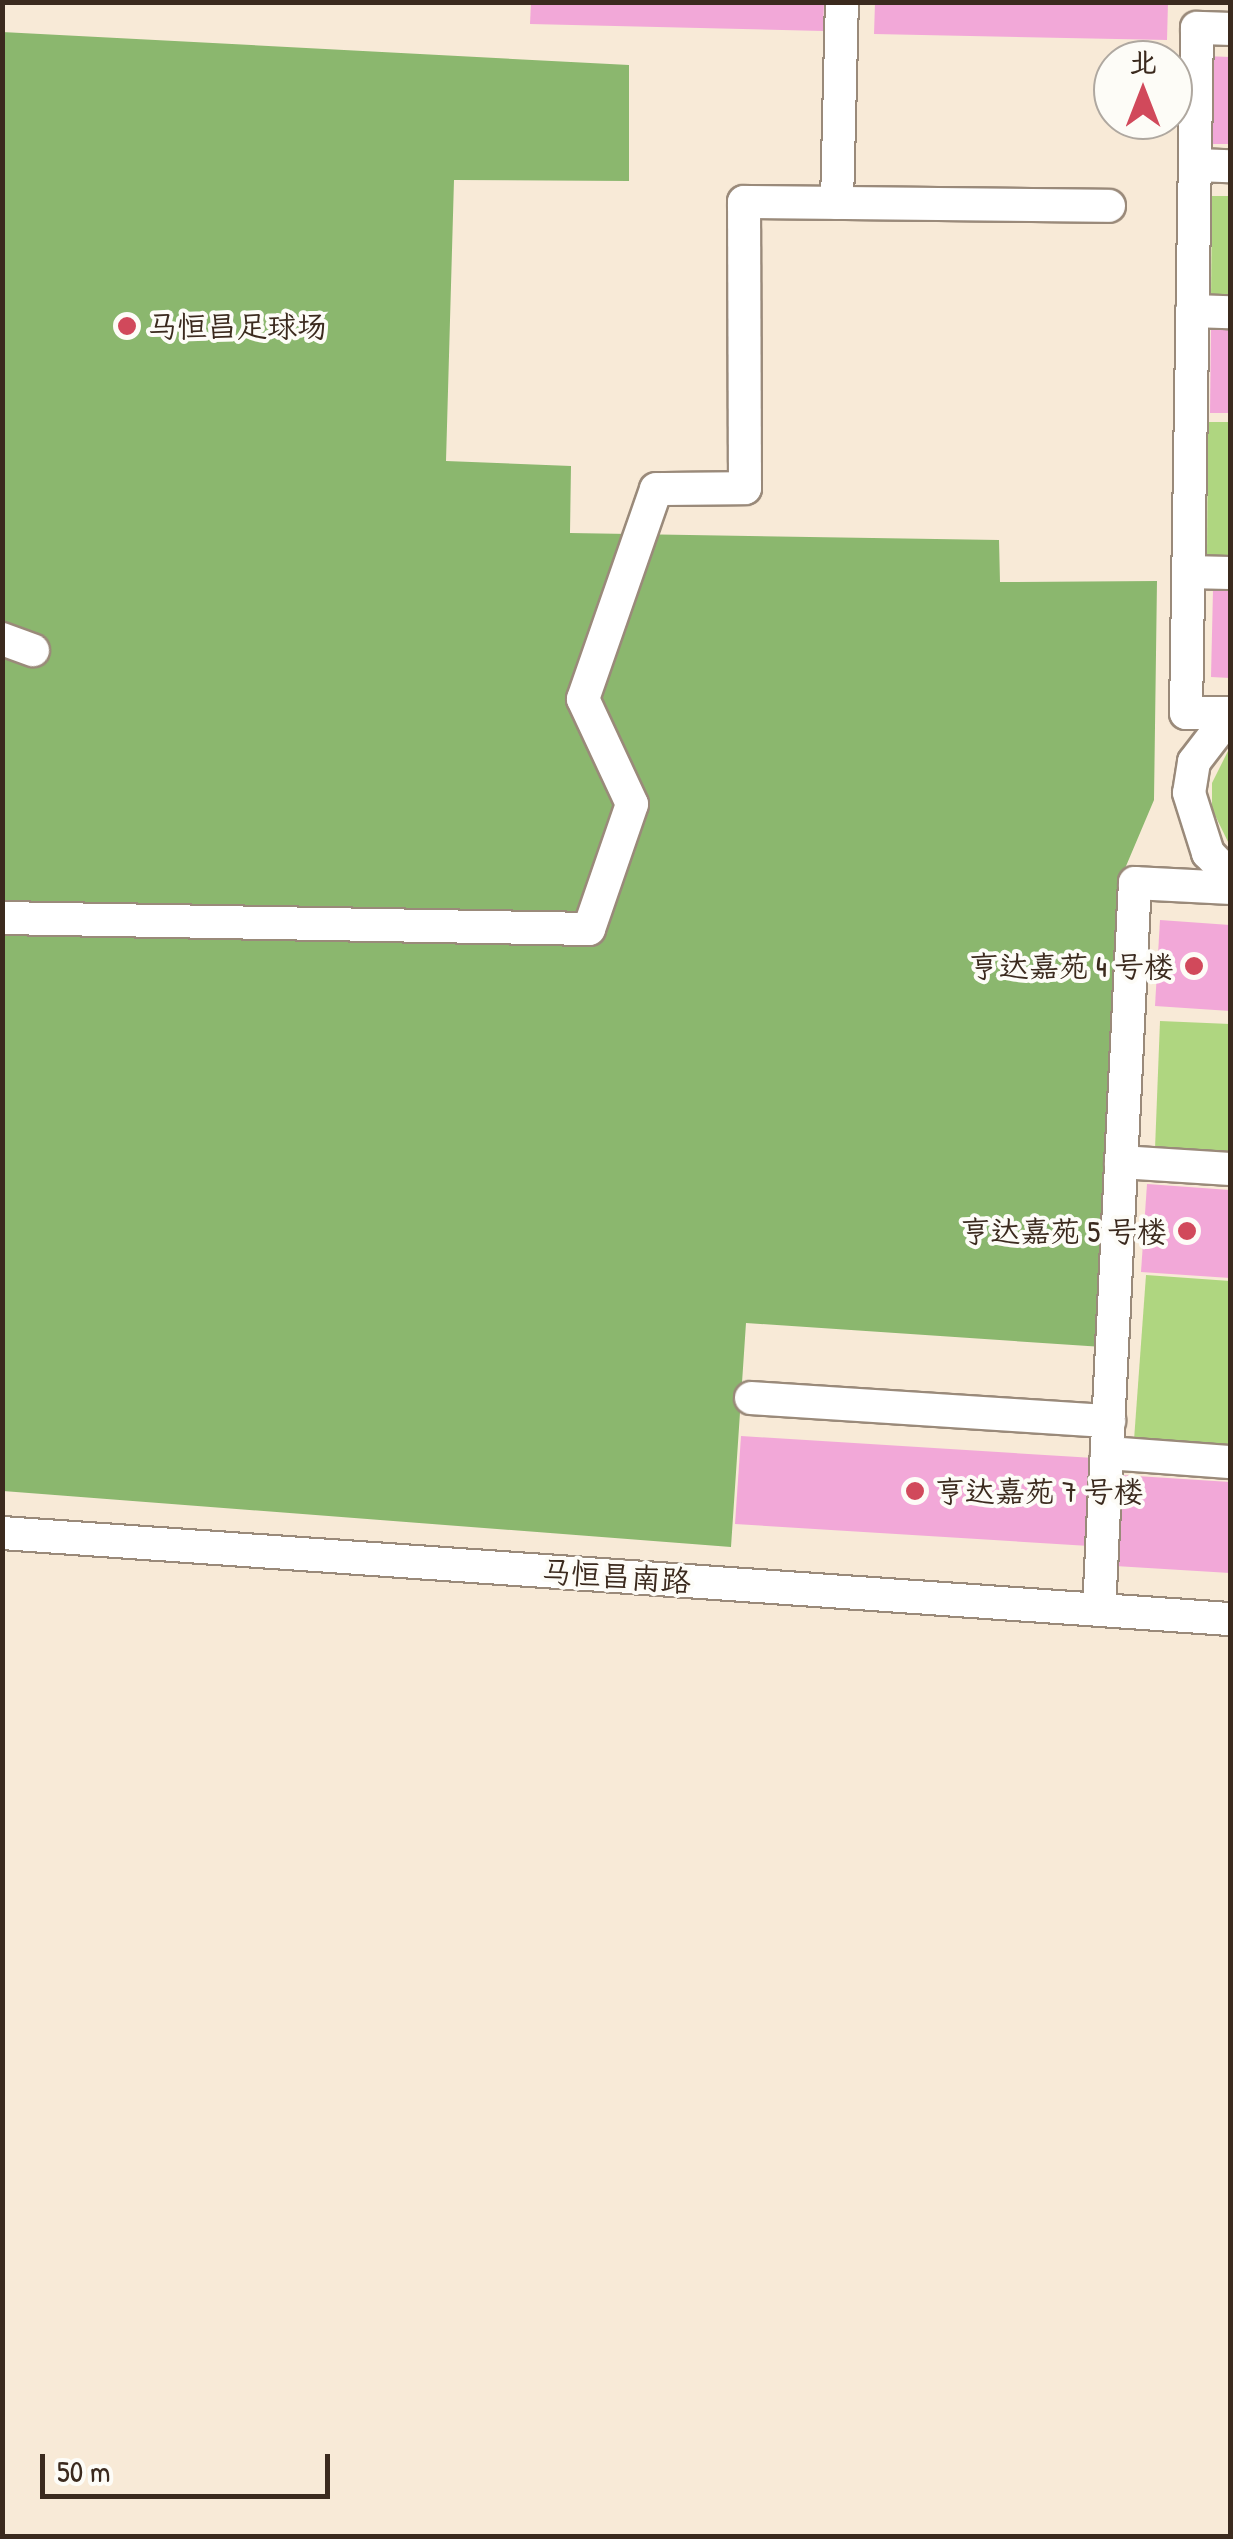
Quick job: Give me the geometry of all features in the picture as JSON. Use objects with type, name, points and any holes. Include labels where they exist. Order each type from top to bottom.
[{"type":"street","points":[[838,203],[842,2]]},
{"type":"street","points":[[1230,28],[1197,28],[1186,713],[1230,714]]},
{"type":"street","points":[[1195,165],[1230,166]]},
{"type":"street","points":[[2,918],[589,928],[632,804],[583,698],[656,489],[745,488],[744,202],[1110,206]]},
{"type":"street","points":[[1192,311],[1230,312]]},
{"type":"street","points":[[1188,572],[1230,573]]},
{"type":"street","points":[[1230,714],[1202,748],[1189,793],[1208,853],[1230,876]]},
{"type":"street","points":[[1099,1610],[1135,884],[1230,888]]},
{"type":"street","points":[[1121,1162],[1230,1169]]},
{"type":"street","points":[[751,1398],[1108,1437],[1230,1462]]},
{"type":"street","name":"马恒昌南路","points":[[2,1533],[1230,1619]]},
{"type":"green space","points":[[2,32],[629,65],[629,181],[454,180],[446,461],[571,466],[570,533],[999,540],[1000,582],[1157,581],[1154,800],[1118,885],[1103,1347],[746,1323],[731,1547],[3,1491]]},
{"type":"green space","points":[[1212,196],[1230,196],[1230,299],[1211,299]]},
{"type":"green space","points":[[1208,422],[1230,422],[1230,557],[1207,557]]},
{"type":"green space","points":[[1230,747],[1230,846],[1212,809],[1212,783]]},
{"type":"green space","points":[[1160,1021],[1230,1024],[1230,1153],[1155,1149]]},
{"type":"green space","points":[[1146,1275],[1230,1281],[1230,1447],[1134,1440]]},
{"type":"building","points":[[531,2],[824,2],[823,31],[530,24]]},
{"type":"building","points":[[875,2],[1168,2],[1167,40],[874,34]]},
{"type":"building","points":[[1204,56],[1230,57],[1230,144],[1202,144]]},
{"type":"building","points":[[1211,324],[1230,325],[1230,413],[1210,413]]},
{"type":"building","points":[[1213,590],[1230,590],[1230,678],[1211,677]]},
{"type":"building","name":"亨达嘉苑 4 号楼","points":[[1160,920],[1230,925],[1230,1011],[1155,1006]]},
{"type":"building","name":"亨达嘉苑 5 号楼","points":[[1147,1184],[1230,1190],[1230,1278],[1141,1272]]},
{"type":"building","name":"亨达嘉苑 7 号楼","points":[[741,1436],[1094,1458],[1089,1546],[735,1524]]},
{"type":"building","points":[[1121,1475],[1230,1482],[1230,1573],[1115,1566]]},
{"type":"place","name":"马恒昌足球场","points":[[127,326]]},
{"type":"place","name":"亨达嘉苑 4 号楼","points":[[1194,966]]},
{"type":"place","name":"亨达嘉苑 5 号楼","points":[[1187,1231]]},
{"type":"place","name":"亨达嘉苑 7 号楼","points":[[915,1491]]}]
